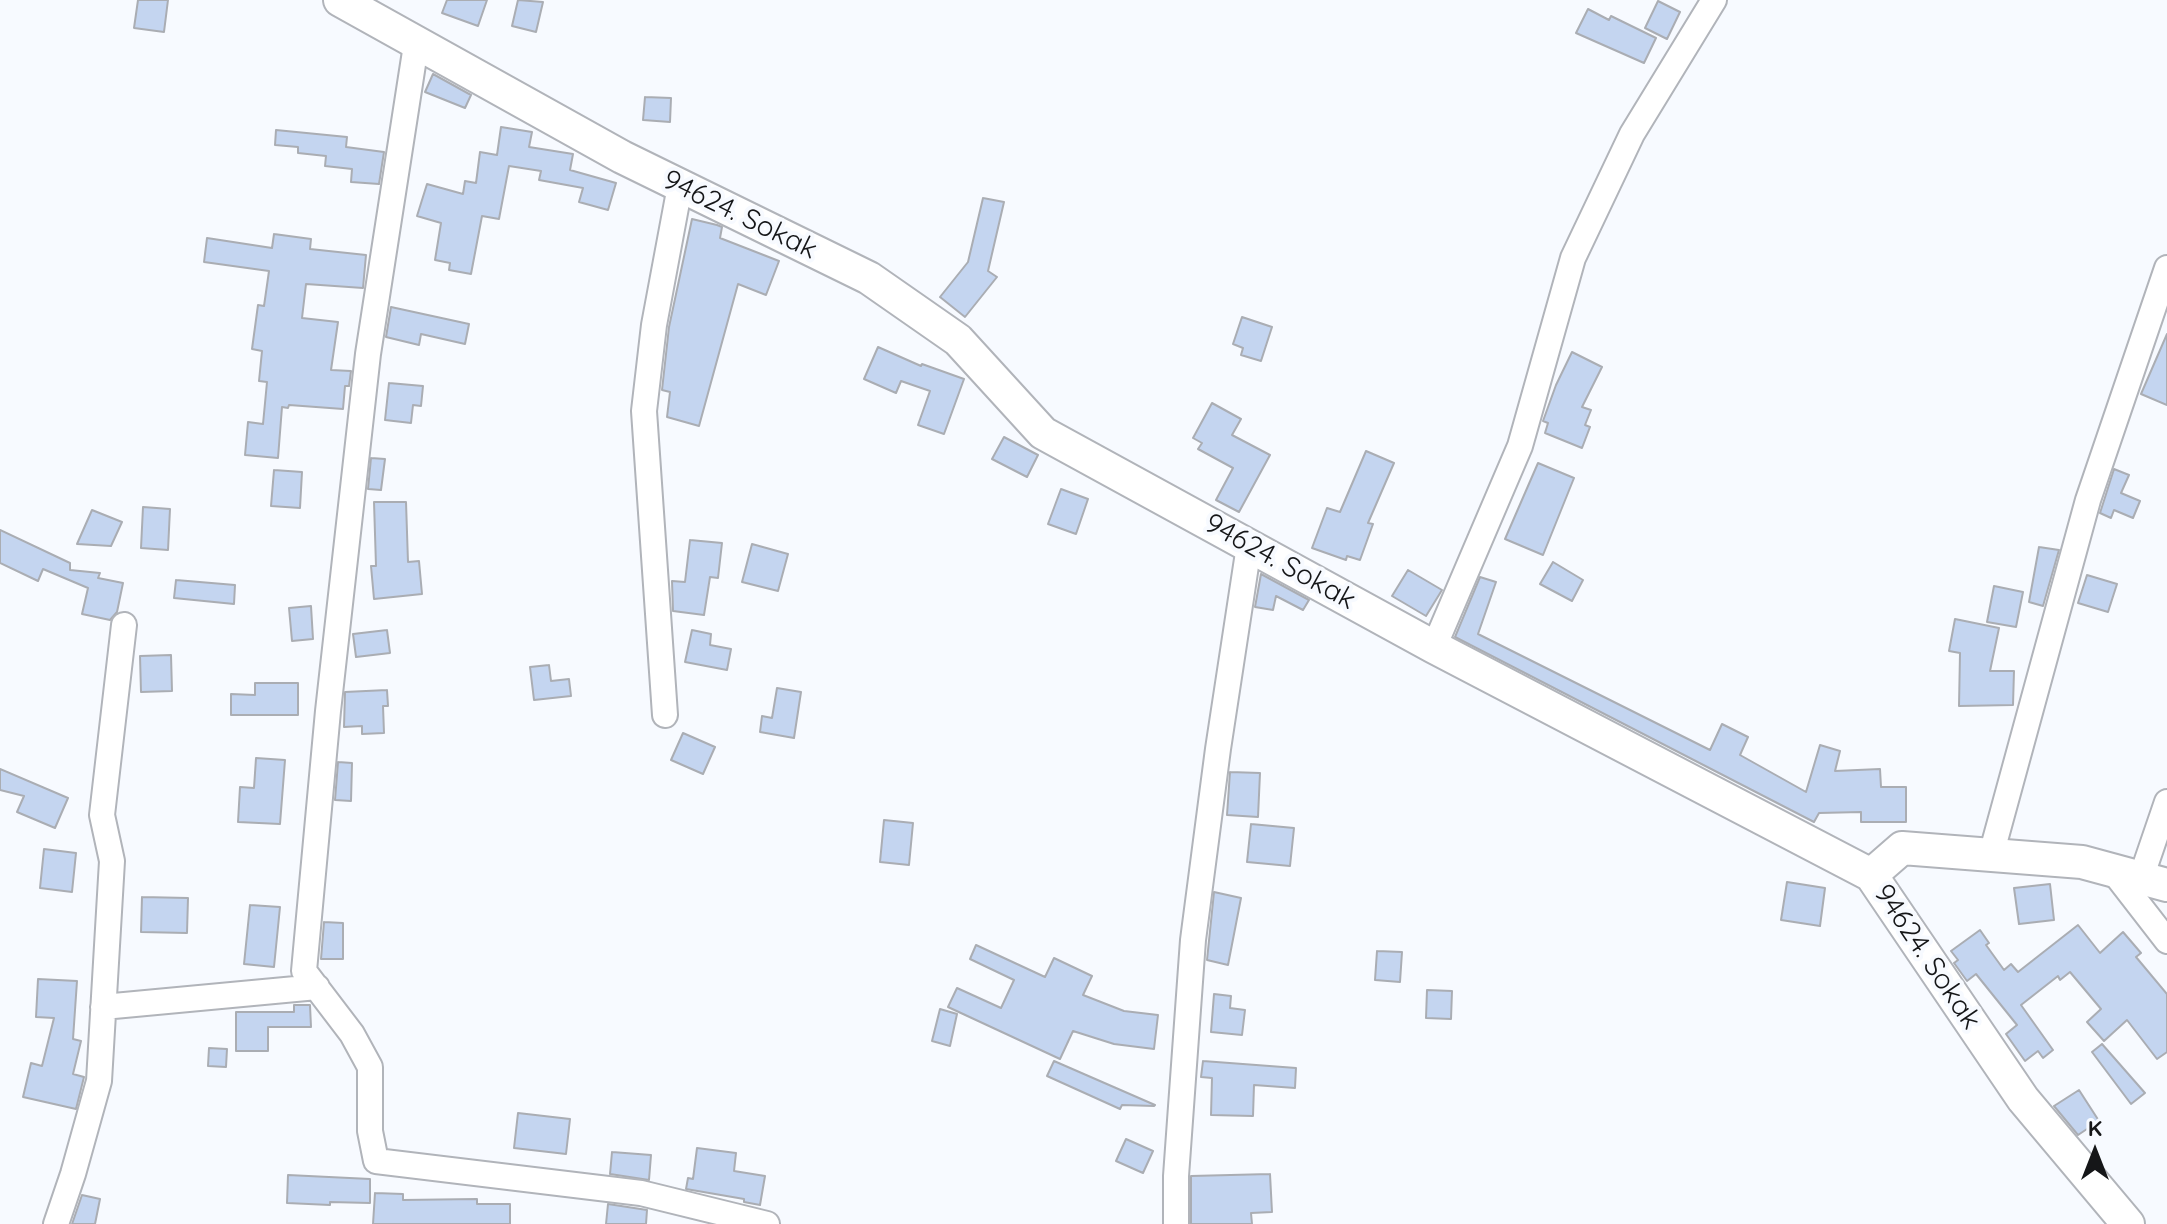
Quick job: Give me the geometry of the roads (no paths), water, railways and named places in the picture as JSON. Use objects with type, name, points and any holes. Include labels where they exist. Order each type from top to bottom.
[{"type":"street","name":"94624. Sokak","points":[[340,0],[622,157],[869,278],[958,340],[1043,433],[1434,647],[1871,875],[2023,1099],[2128,1224]]},
{"type":"street","points":[[1434,647],[1520,446],[1573,258],[1632,134],[1714,0]]},
{"type":"street","points":[[416,45],[368,354],[328,711],[304,971],[352,1034],[370,1067],[370,1131],[376,1161],[641,1193],[767,1224]]},
{"type":"street","points":[[665,715],[644,411],[654,325],[680,186]]},
{"type":"street","points":[[1991,855],[2088,500],[2167,268]]},
{"type":"street","points":[[1176,1224],[1176,1176],[1193,940],[1249,546]]},
{"type":"street","points":[[56,1224],[99,1081],[112,861],[102,815],[124,625]]},
{"type":"street","points":[[2167,802],[2140,878],[2167,941]]},
{"type":"street","points":[[1871,875],[1902,848],[2082,862],[2140,878]]},
{"type":"street","points":[[103,1007],[317,987]]}]
